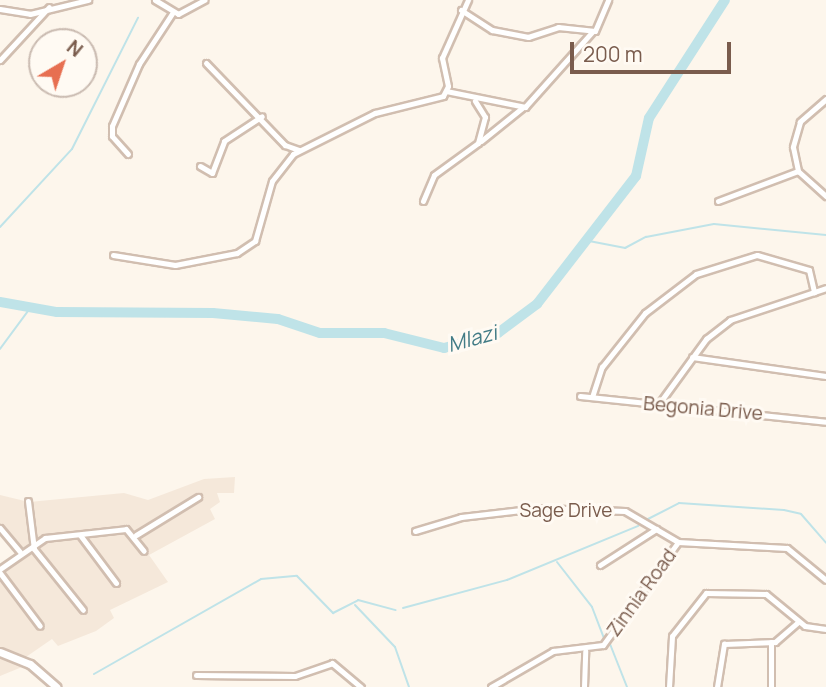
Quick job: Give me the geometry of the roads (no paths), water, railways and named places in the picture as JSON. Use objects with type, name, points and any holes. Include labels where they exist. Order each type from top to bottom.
[{"type":"street","points":[[0,9],[30,15],[49,7],[88,0]]},
{"type":"street","points":[[155,0],[173,12],[191,11],[204,0]]},
{"type":"street","points":[[446,91],[442,58],[461,10],[468,0]]},
{"type":"street","points":[[423,201],[434,175],[522,108],[592,32],[601,26],[608,0]]},
{"type":"street","points":[[0,60],[49,7]]},
{"type":"street","points":[[461,10],[486,27],[522,36],[564,27],[592,32]]},
{"type":"street","points":[[128,154],[112,126],[139,64],[173,12]]},
{"type":"street","points":[[206,64],[262,116],[285,145],[299,150]]},
{"type":"street","points":[[446,91],[475,101],[522,108]]},
{"type":"street","points":[[113,255],[175,265],[242,250],[258,237],[275,175],[299,150],[375,113],[435,101],[446,91]]},
{"type":"street","points":[[826,99],[808,110],[795,133],[798,171],[826,196]]},
{"type":"street","points":[[475,101],[485,117],[478,143]]},
{"type":"street","points":[[200,166],[212,173],[224,141],[262,116]]},
{"type":"street","points":[[718,201],[798,171]]},
{"type":"street","points":[[592,397],[602,367],[645,313],[696,274],[757,255],[809,270],[814,292]]},
{"type":"street","points":[[657,405],[692,357],[730,320],[826,288]]},
{"type":"street","points":[[692,357],[826,376]]},
{"type":"street","name":"Begonia Drive","points":[[580,396],[826,422]]},
{"type":"street","points":[[136,535],[198,498]]},
{"type":"street","points":[[28,501],[32,543],[83,610]]},
{"type":"street","name":"Sage Drive","points":[[415,531],[461,517],[538,508],[625,511],[678,542]]},
{"type":"street","points":[[0,528],[20,552]]},
{"type":"street","points":[[600,565],[656,528]]},
{"type":"street","points":[[40,626],[0,571],[32,543],[126,530],[136,535],[144,551]]},
{"type":"street","points":[[80,535],[116,583]]},
{"type":"street","points":[[678,542],[782,546],[826,580]]},
{"type":"street","name":"Zinnia Road","points":[[585,651],[606,643],[678,542]]},
{"type":"street","points":[[669,687],[672,636],[702,595],[766,594],[798,621],[826,629]]},
{"type":"street","points":[[717,687],[724,644],[771,642],[798,621]]},
{"type":"street","points":[[771,642],[771,687]]},
{"type":"street","points":[[491,687],[553,651],[585,651],[584,687]]},
{"type":"street","points":[[0,652],[30,664],[57,687]]},
{"type":"street","points":[[196,675],[295,676],[332,663],[361,687]]},
{"type":"waterway","name":"Mlazi","points":[[0,302],[57,312],[213,313],[278,319],[320,333],[384,333],[444,348],[498,333],[537,304],[636,176],[649,118],[725,0]]},
{"type":"waterway","points":[[0,227],[72,149],[138,18]]},
{"type":"waterway","points":[[589,241],[625,248],[646,237],[714,224],[826,235]]},
{"type":"waterway","points":[[0,349],[31,307]]},
{"type":"waterway","points":[[646,520],[679,503],[784,510],[801,514],[826,543]]},
{"type":"waterway","points":[[403,608],[507,580],[638,526]]},
{"type":"waterway","points":[[557,562],[592,607],[604,638]]},
{"type":"waterway","points":[[94,674],[261,579],[297,576],[333,613],[358,600],[396,610]]},
{"type":"waterway","points":[[355,605],[395,647],[409,687]]},
{"type":"waterway","points":[[610,644],[627,687]]}]
